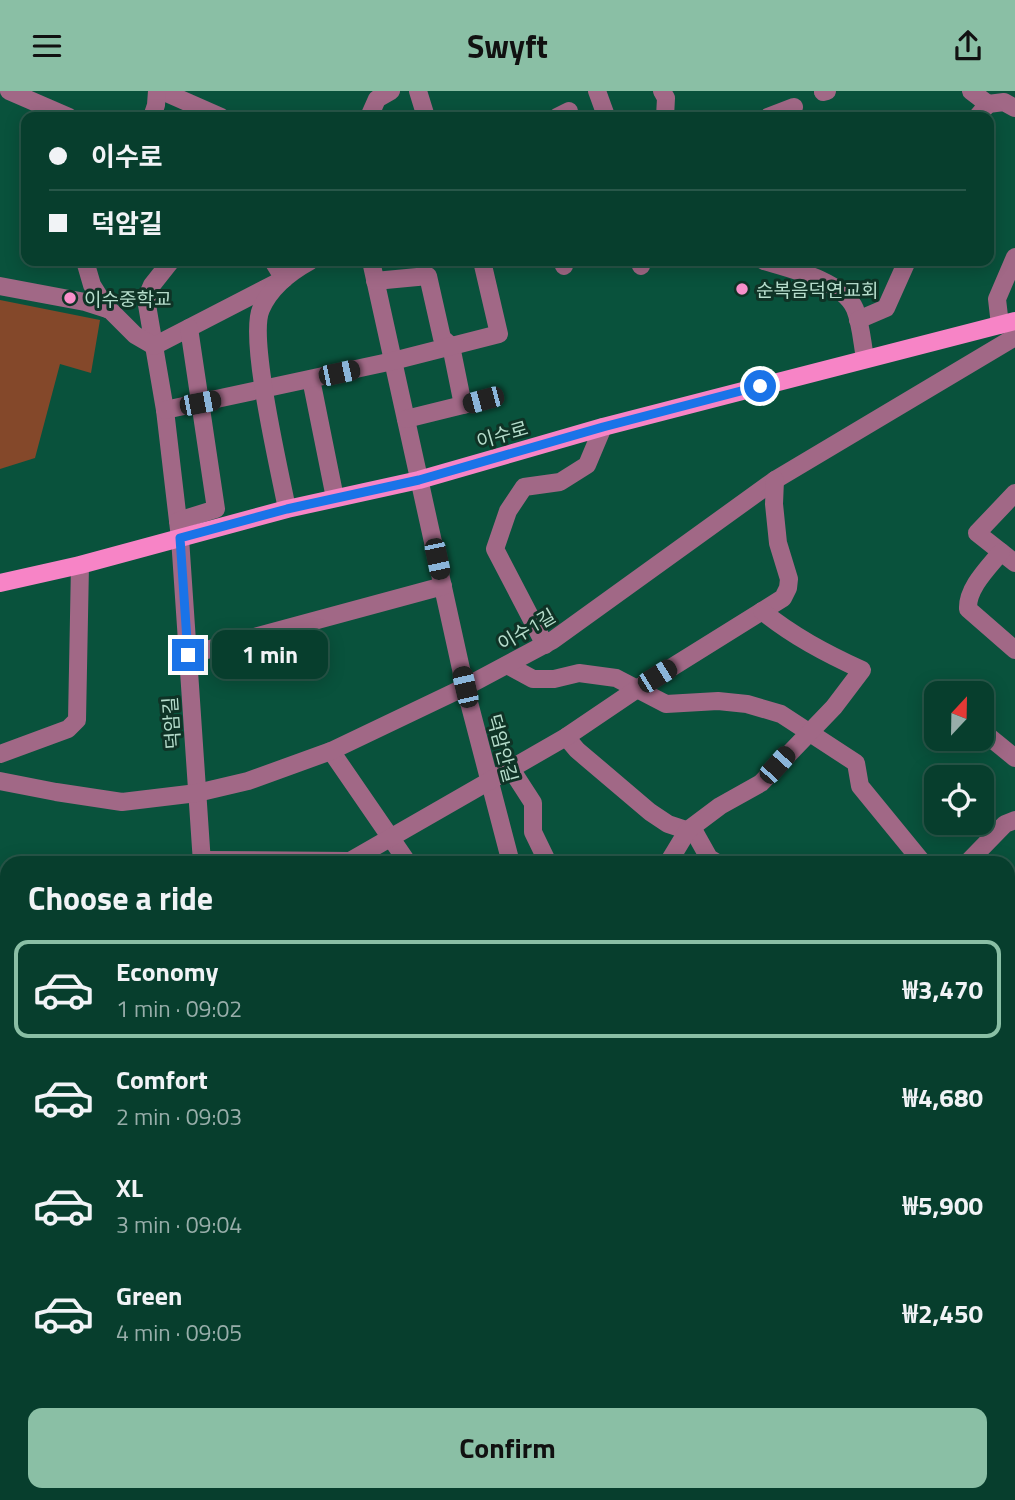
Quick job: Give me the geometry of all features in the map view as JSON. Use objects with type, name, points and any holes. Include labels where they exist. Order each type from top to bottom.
[{"type":"main road","name":"이수로","points":[[0,583],[80,565],[179,529],[419,480],[603,427],[1008,323]]},
{"type":"street","points":[[9,91],[57,112]]},
{"type":"street","points":[[154,112],[156,91]]},
{"type":"street","points":[[162,91],[210,112]]},
{"type":"street","points":[[371,112],[377,99],[391,91]]},
{"type":"street","points":[[418,91],[424,112]]},
{"type":"street","points":[[597,91],[605,112]]},
{"type":"street","points":[[662,91],[666,98],[665,112]]},
{"type":"street","points":[[971,91],[998,105]]},
{"type":"street","points":[[1008,323],[997,299],[1015,257]]},
{"type":"street","points":[[86,266],[92,285],[107,309],[135,335],[154,346],[284,279],[303,266]]},
{"type":"street","name":"덕암길","points":[[168,266],[152,285],[146,299],[165,410],[179,529],[202,856]]},
{"type":"street","points":[[276,266],[284,279]]},
{"type":"street","name":"덕암안길","points":[[372,266],[465,687],[509,856]]},
{"type":"street","points":[[165,410],[393,361],[499,334],[483,266]]},
{"type":"street","points":[[782,266],[834,287],[850,301],[858,320],[865,358]]},
{"type":"street","points":[[858,320],[886,308],[905,266]]},
{"type":"street","points":[[375,281],[428,276],[442,338],[451,346],[463,405]]},
{"type":"street","points":[[284,279],[266,300],[258,320],[257,338],[287,509]]},
{"type":"street","points":[[0,286],[85,302],[107,309]]},
{"type":"street","points":[[179,529],[216,509],[189,328]]},
{"type":"street","name":"이수1길","points":[[0,781],[122,802],[197,793],[248,781],[331,751],[465,687],[545,645],[775,481],[1014,341]]},
{"type":"street","points":[[311,379],[335,498]]},
{"type":"street","points":[[406,419],[483,400]]},
{"type":"street","points":[[545,645],[495,549],[508,511],[524,487],[560,482],[587,465],[603,427]]},
{"type":"street","points":[[360,856],[566,737],[637,689],[783,598],[789,579],[778,543],[774,504],[775,481]]},
{"type":"street","points":[[1015,493],[978,533],[1008,558],[980,578],[967,599],[968,609],[1015,650]]},
{"type":"street","points":[[0,754],[68,729],[77,720],[80,565]]},
{"type":"street","points":[[188,655],[443,586]]},
{"type":"street","points":[[672,856],[688,830],[720,806],[761,783],[834,706],[862,670],[819,651],[762,611]]},
{"type":"street","points":[[507,665],[533,679],[548,680],[579,673],[615,678],[666,704],[718,701],[747,704],[781,714],[856,763],[860,786],[917,856]]},
{"type":"street","points":[[566,737],[577,750],[650,812],[668,824],[695,832],[708,856]]},
{"type":"street","points":[[994,741],[1015,758]]},
{"type":"street","points":[[331,751],[403,856]]},
{"type":"street","points":[[511,769],[533,803],[533,832],[544,856]]},
{"type":"street","points":[[974,856],[1005,824],[1015,820]]},
{"type":"shaded area","points":[[0,300],[100,320],[91,373],[60,364],[35,458],[0,469]]},
{"type":"place","name":"순복음덕연교회","points":[[742,289]]},
{"type":"place","name":"이수중학교","points":[[70,298]]},
{"type":"route","points":[[188,655],[180,538],[287,509],[419,480],[603,427],[760,386]]}]
